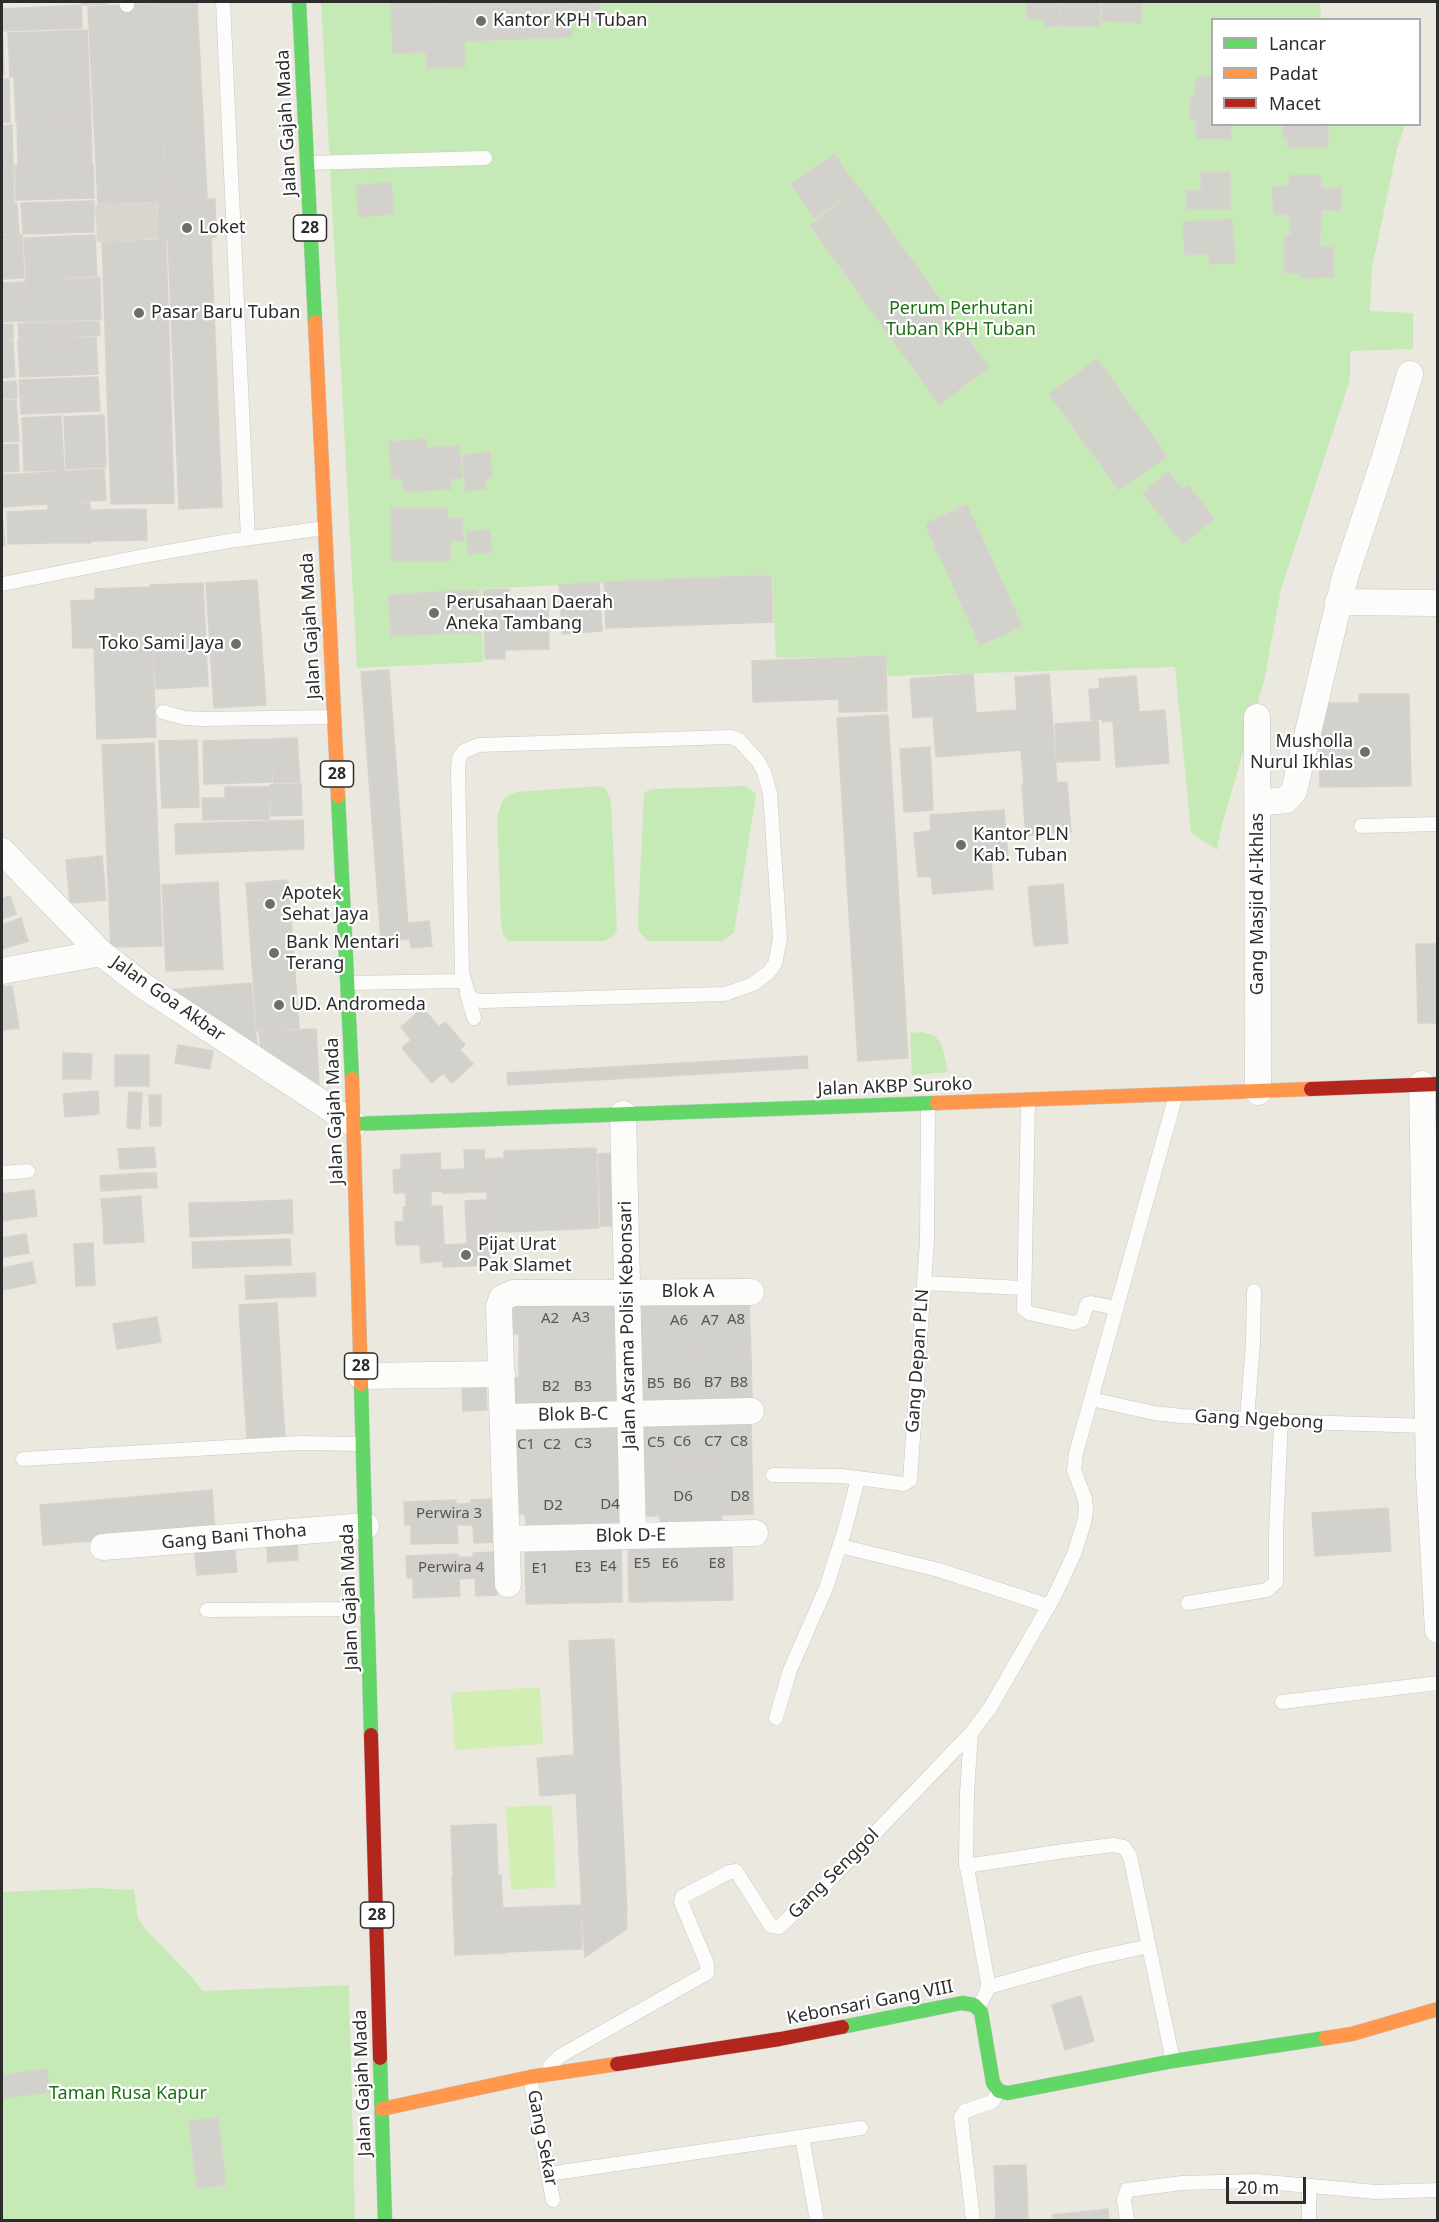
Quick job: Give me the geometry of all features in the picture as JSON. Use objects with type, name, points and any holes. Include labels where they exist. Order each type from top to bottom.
[{"type":"main road","name":"Jalan Gajah Mada","points":[[299,2],[354,1124],[386,2220]]},
{"type":"main road","name":"Jalan AKBP Suroko","points":[[354,1124],[1424,1084]]},
{"type":"main road","name":"Kebonsari Gang VIII","points":[[382,2109],[530,2077],[780,2039],[962,2003],[969,2003],[978,2008],[983,2017],[993,2082],[999,2091]]},
{"type":"main road","points":[[999,2091],[1017,2092],[1173,2061],[1352,2034],[1437,2008]]},
{"type":"street","points":[[1258,803],[1286,800],[1293,795],[1338,602],[1410,374]]},
{"type":"street","points":[[1338,602],[1437,603]]},
{"type":"street","name":"Gang Masjid Al-Ikhlas","points":[[1257,717],[1258,1092]]},
{"type":"street","name":"Jalan Goa Akbar","points":[[2,851],[101,953],[142,985],[354,1124]]},
{"type":"street","points":[[2,971],[101,953]]},
{"type":"street","points":[[1424,1084],[1431,1203],[1432,1391],[1428,1426],[1437,1630]]},
{"type":"street","name":"Jalan Asrama Polisi Kebonsari","points":[[623,1114],[633,1536]]},
{"type":"street","name":"Blok A","points":[[502,1374],[500,1304],[506,1295],[518,1293],[751,1292]]},
{"type":"street","points":[[361,1376],[502,1374],[508,1584]]},
{"type":"street","name":"Blok B-C","points":[[503,1417],[751,1411]]},
{"type":"street","name":"Gang Bani Thoha","points":[[103,1547],[366,1526]]},
{"type":"street","name":"Blok D-E","points":[[506,1539],[754,1533]]},
{"type":"lane","points":[[223,2],[248,538]]},
{"type":"lane","points":[[307,163],[485,158]]},
{"type":"lane","points":[[2,584],[92,564],[248,538],[325,528]]},
{"type":"lane","points":[[164,712],[185,718],[202,719],[334,717]]},
{"type":"lane","points":[[465,985],[469,996],[484,1002],[725,994],[753,984],[768,973],[775,964],[780,939],[770,793],[758,761],[739,740],[730,737],[479,745],[464,751],[459,758],[458,769],[465,985],[474,1018]]},
{"type":"lane","points":[[1361,826],[1437,824]]},
{"type":"lane","points":[[347,982],[465,985]]},
{"type":"lane","points":[[978,2008],[988,1987],[966,1866],[967,1792],[971,1734],[995,1700],[1049,1606],[1074,1554],[1086,1518],[1085,1499],[1074,1470],[1076,1453],[1176,1095]]},
{"type":"lane","points":[[1028,1100],[1023,1306],[1027,1312],[1074,1323],[1082,1320],[1088,1304],[1117,1308]]},
{"type":"lane","name":"Gang Depan PLN","points":[[774,1475],[825,1475],[904,1484],[910,1480],[924,1283],[928,1186],[928,1104]]},
{"type":"lane","points":[[2,1173],[28,1171]]},
{"type":"lane","points":[[924,1283],[1023,1288]]},
{"type":"lane","points":[[1247,1419],[1254,1291]]},
{"type":"lane","name":"Gang Ngebong","points":[[1091,1400],[1154,1413],[1281,1421],[1428,1426]]},
{"type":"lane","points":[[1188,1603],[1267,1590],[1276,1582],[1281,1421]]},
{"type":"lane","points":[[23,1459],[299,1443],[363,1444]]},
{"type":"lane","points":[[776,1718],[790,1670],[826,1588],[858,1478]]},
{"type":"lane","points":[[840,1546],[949,1573],[1049,1606]]},
{"type":"lane","points":[[207,1610],[368,1609]]},
{"type":"lane","points":[[1281,1702],[1437,1683]]},
{"type":"lane","name":"Gang Senggol","points":[[549,2074],[552,2063],[560,2056],[707,1973],[707,1964],[681,1902],[682,1897],[729,1872],[736,1871],[771,1926],[778,1927],[832,1877],[971,1734]]},
{"type":"lane","points":[[966,1866],[1064,1851],[1121,1845],[1126,1849],[1130,1856],[1173,2061]]},
{"type":"lane","points":[[988,1987],[1085,1960],[1149,1946]]},
{"type":"lane","name":"Gang Sekar","points":[[530,2077],[553,2200]]},
{"type":"lane","points":[[973,2220],[961,2117],[965,2111],[992,2102],[999,2091]]},
{"type":"lane","points":[[548,2174],[861,2128]]},
{"type":"lane","points":[[802,2137],[817,2220]]},
{"type":"lane","points":[[1127,2220],[1125,2196],[1127,2190],[1132,2188],[1221,2181],[1266,2182],[1376,2192],[1437,2190]]},
{"type":"lane","points":[[1309,2186],[1309,2220]]},
{"type":"green space","name":"Perum Perhutani Tuban KPH Tuban","points":[[321,2],[1320,2],[1321,18],[1211,18],[1211,126],[1405,126],[1397,149],[1372,268],[1370,311],[1413,313],[1413,349],[1350,351],[1350,380],[1281,589],[1264,681],[1221,828],[1217,850],[1191,833],[1175,667],[888,676],[886,656],[776,658],[772,574],[481,589],[483,662],[357,668]]},
{"type":"green space","points":[[600,786],[606,789],[611,801],[617,929],[615,935],[605,941],[508,941],[503,935],[501,924],[497,817],[503,799],[516,792]]},
{"type":"green space","points":[[745,786],[756,796],[734,933],[722,941],[648,941],[639,931],[638,918],[644,792],[653,789]]},
{"type":"green space","points":[[923,1032],[935,1036],[942,1045],[948,1072],[912,1075],[910,1033]]},
{"type":"green space","points":[[540,1687],[543,1744],[455,1750],[451,1693]]},
{"type":"green space","points":[[552,1805],[556,1887],[511,1890],[506,1807]]},
{"type":"green space","name":"Taman Rusa Kapur","points":[[95,1888],[134,1890],[138,1918],[145,1929],[203,1991],[349,1985],[355,2220],[2,2220],[2,1892]]},
{"type":"shaded area","points":[[157,202],[159,239],[97,242],[95,205]]},
{"type":"building","points":[[82,2],[107,2],[107,4],[82,5]]},
{"type":"building","points":[[156,2],[197,2],[207,198],[167,200]]},
{"type":"building","name":"Kantor KPH Tuban","points":[[391,2],[444,4],[444,2],[570,2],[572,37],[464,41],[465,67],[427,68],[426,52],[393,53]]},
{"type":"building","points":[[571,2],[599,2],[600,20],[572,21]]},
{"type":"building","points":[[1027,2],[1060,2],[1060,26],[1044,26],[1044,19],[1027,19]]},
{"type":"building","points":[[1061,2],[1100,2],[1100,26],[1060,26]]},
{"type":"building","points":[[1103,2],[1142,2],[1141,23],[1102,21]]},
{"type":"building","points":[[156,3],[166,201],[98,204],[88,7]]},
{"type":"building","points":[[81,5],[82,28],[2,31],[2,9]]},
{"type":"building","points":[[87,30],[89,74],[10,77],[8,33]]},
{"type":"building","points":[[3,36],[4,75],[2,75]]},
{"type":"building","points":[[89,75],[91,120],[16,122],[14,77]]},
{"type":"building","points":[[1196,77],[1211,77],[1211,126],[1231,126],[1231,139],[1196,138],[1196,119],[1190,119],[1191,97],[1195,98]]},
{"type":"building","points":[[2,79],[9,79],[10,122],[2,122]]},
{"type":"building","points":[[91,121],[92,163],[18,165],[17,123]]},
{"type":"building","points":[[12,125],[13,167],[2,167],[2,126]]},
{"type":"building","points":[[1283,126],[1328,126],[1328,147],[1287,147],[1287,138],[1283,138]]},
{"type":"building","points":[[834,154],[858,188],[815,218],[791,184]]},
{"type":"building","points":[[93,163],[94,198],[16,200],[15,165]]},
{"type":"building","points":[[13,168],[14,203],[2,203],[2,169]]},
{"type":"building","points":[[1201,172],[1230,172],[1230,209],[1187,209],[1187,191],[1201,190]]},
{"type":"building","points":[[1320,175],[1321,189],[1341,188],[1341,210],[1321,210],[1321,230],[1290,231],[1289,214],[1274,215],[1272,187],[1289,186],[1289,176]]},
{"type":"building","points":[[391,182],[394,214],[359,217],[356,186]]},
{"type":"building","points":[[860,188],[989,368],[939,404],[810,225]]},
{"type":"building","name":"Loket","points":[[215,199],[216,237],[159,240],[158,201]]},
{"type":"building","points":[[94,201],[94,232],[23,234],[21,203]]},
{"type":"building","points":[[17,203],[19,234],[2,234],[2,204]]},
{"type":"building","points":[[1232,219],[1235,263],[1209,264],[1209,253],[1185,255],[1183,222]]},
{"type":"building","points":[[1320,230],[1320,247],[1333,247],[1334,277],[1301,278],[1300,273],[1285,273],[1284,236],[1291,235],[1290,231]]},
{"type":"building","points":[[22,235],[24,278],[2,279],[2,236]]},
{"type":"building","points":[[95,235],[97,276],[26,279],[24,238]]},
{"type":"building","points":[[211,238],[222,507],[179,509],[168,240]]},
{"type":"building","points":[[166,240],[174,503],[111,504],[102,242]]},
{"type":"building","points":[[100,278],[101,319],[26,322],[25,280]]},
{"type":"building","points":[[24,282],[26,321],[2,322],[2,283]]},
{"type":"building","points":[[99,321],[100,335],[19,339],[18,324]]},
{"type":"building","points":[[13,324],[13,339],[2,340],[2,325]]},
{"type":"building","points":[[96,337],[98,374],[20,377],[18,340]]},
{"type":"building","points":[[2,341],[13,341],[15,377],[2,378]]},
{"type":"building","points":[[1097,359],[1167,456],[1119,490],[1049,394]]},
{"type":"building","points":[[98,377],[100,411],[21,414],[19,380]]},
{"type":"building","points":[[16,381],[17,398],[2,399],[2,382]]},
{"type":"building","points":[[16,400],[19,441],[2,442],[2,401]]},
{"type":"building","points":[[104,415],[106,467],[66,469],[64,417]]},
{"type":"building","points":[[61,416],[64,470],[24,471],[22,418]]},
{"type":"building","points":[[426,439],[426,448],[459,446],[462,478],[450,479],[451,489],[404,492],[403,478],[392,479],[389,442]]},
{"type":"building","points":[[18,444],[19,471],[2,472],[2,445]]},
{"type":"building","points":[[490,452],[492,478],[485,478],[486,489],[466,491],[462,455]]},
{"type":"building","points":[[104,469],[106,500],[2,507],[2,475]]},
{"type":"building","points":[[1168,472],[1182,489],[1188,485],[1214,519],[1183,544],[1143,493]]},
{"type":"building","points":[[90,503],[91,543],[49,543],[48,504]]},
{"type":"building","points":[[967,505],[1022,626],[980,645],[925,524]]},
{"type":"building","points":[[391,508],[448,508],[447,518],[462,518],[463,541],[450,541],[450,561],[392,561]]},
{"type":"building","points":[[146,509],[147,540],[92,541],[91,510]]},
{"type":"building","points":[[48,510],[49,543],[8,544],[7,512]]},
{"type":"building","points":[[2,512],[5,546],[2,546]]},
{"type":"building","points":[[490,530],[492,552],[468,554],[467,532]]},
{"type":"building","points":[[771,575],[773,622],[606,628],[604,582]]},
{"type":"building","name":"Toko Sami Jaya","points":[[257,580],[266,705],[214,708],[206,583]]},
{"type":"building","points":[[599,582],[602,631],[562,634],[559,585]]},
{"type":"building","points":[[203,583],[208,686],[156,689],[150,585]]},
{"type":"building","points":[[150,587],[156,737],[97,739],[94,648],[73,648],[71,601],[95,600],[95,589]]},
{"type":"building","points":[[509,589],[509,600],[548,599],[549,649],[505,650],[505,659],[485,659],[483,590]]},
{"type":"building","name":"Perusahaan Daerah Aneka Tambang","points":[[477,590],[480,632],[391,636],[389,595]]},
{"type":"building","points":[[886,656],[887,711],[839,712],[839,699],[753,702],[752,661]]},
{"type":"building","points":[[389,670],[409,939],[381,941],[361,672]]},
{"type":"building","points":[[973,674],[976,713],[1017,710],[1015,677],[1049,674],[1057,782],[1024,784],[1021,750],[936,757],[933,716],[913,718],[910,679]]},
{"type":"building","points":[[1136,676],[1139,712],[1165,710],[1169,763],[1116,767],[1113,721],[1091,720],[1089,689],[1100,689],[1099,679]]},
{"type":"building","name":"Musholla Nurul Ikhlas","points":[[1359,694],[1409,694],[1411,786],[1320,787],[1319,718],[1323,703],[1359,703]]},
{"type":"building","points":[[888,715],[908,1058],[858,1061],[837,718]]},
{"type":"building","points":[[1098,721],[1100,760],[1057,762],[1055,724]]},
{"type":"building","points":[[297,738],[300,782],[274,783],[271,739]]},
{"type":"building","points":[[271,739],[272,782],[204,784],[203,741]]},
{"type":"building","points":[[197,740],[199,807],[162,808],[159,741]]},
{"type":"building","points":[[154,743],[162,946],[111,947],[102,745]]},
{"type":"building","points":[[930,747],[933,810],[904,812],[900,749]]},
{"type":"building","points":[[1067,782],[1071,832],[1026,836],[1022,785]]},
{"type":"building","points":[[301,784],[302,815],[271,816],[270,785]]},
{"type":"building","points":[[225,787],[269,787],[269,819],[203,820],[202,798],[225,798]]},
{"type":"building","name":"Kantor PLN Kab. Tuban","points":[[1004,810],[1008,858],[991,859],[993,889],[933,894],[931,876],[918,877],[914,833],[931,831],[930,815]]},
{"type":"building","points":[[303,820],[304,849],[176,854],[175,824]]},
{"type":"building","points":[[102,856],[106,900],[70,903],[66,860]]},
{"type":"building","points":[[288,880],[299,1028],[257,1031],[246,883]]},
{"type":"building","points":[[218,882],[223,969],[166,971],[162,885]]},
{"type":"building","points":[[1063,884],[1068,943],[1034,946],[1028,887]]},
{"type":"building","points":[[10,896],[16,914],[2,919],[2,899]]},
{"type":"building","points":[[21,918],[28,941],[2,949],[2,925]]},
{"type":"building","points":[[429,921],[432,946],[411,948],[408,923]]},
{"type":"building","points":[[1416,944],[1438,944],[1438,1023],[1418,1023]]},
{"type":"building","points":[[251,983],[257,1048],[167,990]]},
{"type":"building","points":[[12,986],[19,1028],[4,1030],[2,987]]},
{"type":"building","points":[[423,1008],[439,1027],[445,1022],[465,1045],[460,1050],[473,1064],[452,1083],[443,1073],[432,1083],[402,1048],[411,1040],[401,1027]]},
{"type":"building","points":[[316,1029],[319,1086],[261,1050],[259,1032]]},
{"type":"building","points":[[178,1045],[213,1051],[210,1069],[175,1063]]},
{"type":"building","points":[[63,1053],[92,1054],[91,1079],[63,1079]]},
{"type":"building","points":[[115,1055],[149,1055],[149,1086],[115,1086]]},
{"type":"building","points":[[807,1056],[808,1068],[508,1085],[507,1073]]},
{"type":"building","points":[[98,1091],[99,1114],[65,1117],[63,1094]]},
{"type":"building","points":[[129,1092],[142,1093],[140,1129],[127,1128]]},
{"type":"building","points":[[149,1095],[161,1095],[161,1126],[150,1126]]},
{"type":"building","points":[[154,1147],[156,1167],[120,1169],[118,1149]]},
{"type":"building","points":[[596,1148],[599,1228],[507,1232],[504,1151]]},
{"type":"building","points":[[464,1150],[484,1150],[486,1192],[466,1192]]},
{"type":"building","points":[[440,1153],[442,1191],[394,1193],[393,1170],[401,1169],[401,1155]]},
{"type":"building","points":[[616,1153],[619,1226],[601,1226],[598,1154]]},
{"type":"building","points":[[504,1158],[506,1231],[488,1232],[486,1159]]},
{"type":"building","points":[[464,1169],[465,1193],[442,1193],[441,1170]]},
{"type":"building","points":[[144,1173],[156,1173],[157,1188],[145,1188]]},
{"type":"building","points":[[144,1173],[145,1188],[101,1191],[100,1176]]},
{"type":"building","points":[[34,1190],[37,1216],[2,1221],[2,1194]]},
{"type":"building","points":[[431,1193],[431,1205],[406,1206],[406,1194]]},
{"type":"building","points":[[141,1196],[142,1215],[103,1218],[101,1199]]},
{"type":"building","points":[[292,1200],[293,1233],[241,1235],[239,1202]]},
{"type":"building","points":[[486,1200],[488,1242],[467,1243],[465,1201]]},
{"type":"building","points":[[239,1202],[241,1235],[190,1237],[189,1203]]},
{"type":"building","points":[[442,1206],[444,1244],[396,1245],[395,1222],[404,1221],[403,1207]]},
{"type":"building","points":[[142,1215],[144,1242],[104,1244],[103,1218]]},
{"type":"building","points":[[26,1234],[29,1253],[2,1257],[2,1238]]},
{"type":"building","points":[[290,1239],[291,1265],[193,1268],[192,1242]]},
{"type":"building","points":[[93,1243],[95,1285],[76,1286],[74,1244]]},
{"type":"building","name":"Pijat Urat Pak Slamet","points":[[488,1243],[490,1265],[443,1267],[442,1245]]},
{"type":"building","points":[[441,1244],[442,1261],[421,1263],[420,1246]]},
{"type":"building","points":[[32,1262],[36,1283],[2,1290],[2,1268]]},
{"type":"building","points":[[315,1273],[316,1296],[246,1299],[245,1276]]},
{"type":"building","points":[[618,1300],[619,1353],[519,1355],[519,1334],[513,1334],[512,1303]]},
{"type":"building","points":[[277,1303],[282,1393],[244,1395],[239,1305]]},
{"type":"building","points":[[749,1304],[751,1353],[642,1354],[641,1306]]},
{"type":"building","points":[[157,1317],[161,1342],[117,1349],[113,1324]]},
{"type":"building","points":[[619,1354],[620,1403],[514,1405],[513,1378],[519,1378],[519,1356]]},
{"type":"building","points":[[751,1354],[752,1402],[643,1404],[642,1355]]},
{"type":"building","points":[[486,1386],[487,1410],[463,1411],[462,1387]]},
{"type":"building","points":[[282,1393],[285,1437],[247,1439],[244,1395]]},
{"type":"building","points":[[751,1422],[752,1468],[643,1470],[642,1425]]},
{"type":"building","points":[[621,1425],[622,1472],[514,1474],[513,1428]]},
{"type":"building","points":[[752,1469],[753,1514],[722,1515],[722,1524],[660,1525],[660,1516],[645,1516],[643,1471]]},
{"type":"building","points":[[622,1472],[623,1523],[526,1525],[525,1514],[515,1514],[514,1475]]},
{"type":"building","points":[[212,1490],[215,1530],[148,1536],[145,1496]]},
{"type":"building","points":[[145,1496],[148,1536],[43,1545],[40,1505]]},
{"type":"building","points":[[493,1499],[495,1542],[474,1543],[473,1525],[457,1525],[458,1543],[411,1544],[411,1525],[405,1525],[404,1502],[456,1500],[456,1504],[471,1503],[471,1500]]},
{"type":"building","points":[[1388,1508],[1391,1551],[1315,1556],[1312,1513]]},
{"type":"building","points":[[297,1537],[298,1560],[268,1562],[266,1538]]},
{"type":"building","points":[[234,1542],[237,1572],[197,1575],[194,1545]]},
{"type":"building","points":[[732,1546],[733,1600],[629,1602],[628,1547]]},
{"type":"building","points":[[621,1548],[622,1602],[526,1604],[525,1550]]},
{"type":"building","points":[[495,1552],[497,1595],[476,1596],[475,1578],[459,1579],[460,1596],[413,1598],[413,1578],[407,1578],[406,1556],[458,1554],[458,1557],[473,1557],[473,1553]]},
{"type":"building","points":[[614,1639],[627,1914],[582,1916],[569,1641]]},
{"type":"building","points":[[573,1755],[576,1793],[540,1796],[537,1758]]},
{"type":"building","points":[[496,1824],[498,1874],[453,1876],[451,1826]]},
{"type":"building","points":[[501,1875],[505,1953],[455,1955],[452,1877]]},
{"type":"building","points":[[580,1905],[582,1949],[505,1952],[503,1908]]},
{"type":"building","points":[[626,1915],[627,1929],[585,1957],[582,1917]]},
{"type":"building","points":[[1081,1996],[1094,2041],[1065,2050],[1052,2005]]},
{"type":"building","points":[[47,2069],[50,2092],[2,2098],[2,2075]]},
{"type":"building","points":[[218,2118],[226,2185],[197,2188],[189,2121]]},
{"type":"building","points":[[1026,2165],[1028,2218],[996,2219],[994,2166]]},
{"type":"building","points":[[1108,2209],[1109,2220],[1053,2220],[1053,2215]]},
{"type":"traffic: fast","points":[[299,2],[315,322]]},
{"type":"traffic: fast","points":[[338,796],[352,1079]]},
{"type":"traffic: fast","points":[[354,1124],[937,1103]]},
{"type":"traffic: fast","points":[[361,1384],[371,1735]]},
{"type":"traffic: fast","points":[[842,2027],[962,2003],[974,2005],[981,2012],[993,2083],[999,2091],[1008,2093],[1173,2061],[1326,2038]]},
{"type":"traffic: fast","points":[[380,2058],[385,2220]]},
{"type":"traffic: slow","points":[[315,322],[338,796]]},
{"type":"traffic: slow","points":[[352,1079],[361,1384]]},
{"type":"traffic: slow","points":[[937,1103],[1311,1089]]},
{"type":"traffic: slow","points":[[1326,2038],[1352,2034],[1438,2009]]},
{"type":"traffic: slow","points":[[382,2109],[530,2077],[617,2064]]},
{"type":"traffic: jam","points":[[1311,1089],[1438,1084]]},
{"type":"traffic: jam","points":[[371,1735],[380,2058]]},
{"type":"traffic: jam","points":[[617,2064],[842,2027]]},
{"type":"place","name":"Kantor KPH Tuban","points":[[481,21]]},
{"type":"place","name":"Loket","points":[[187,228]]},
{"type":"place","name":"Pasar Baru Tuban","points":[[139,313]]},
{"type":"place","name":"Perusahaan Daerah Aneka Tambang","points":[[434,613]]},
{"type":"place","name":"Toko Sami Jaya","points":[[236,644]]},
{"type":"place","name":"Musholla Nurul Ikhlas","points":[[1365,752]]},
{"type":"place","name":"Kantor PLN Kab. Tuban","points":[[961,845]]},
{"type":"place","name":"Apotek Sehat Jaya","points":[[270,904]]},
{"type":"place","name":"Bank Mentari Terang","points":[[274,953]]},
{"type":"place","name":"UD. Andromeda","points":[[279,1005]]},
{"type":"place","name":"Pijat Urat Pak Slamet","points":[[466,1255]]}]
